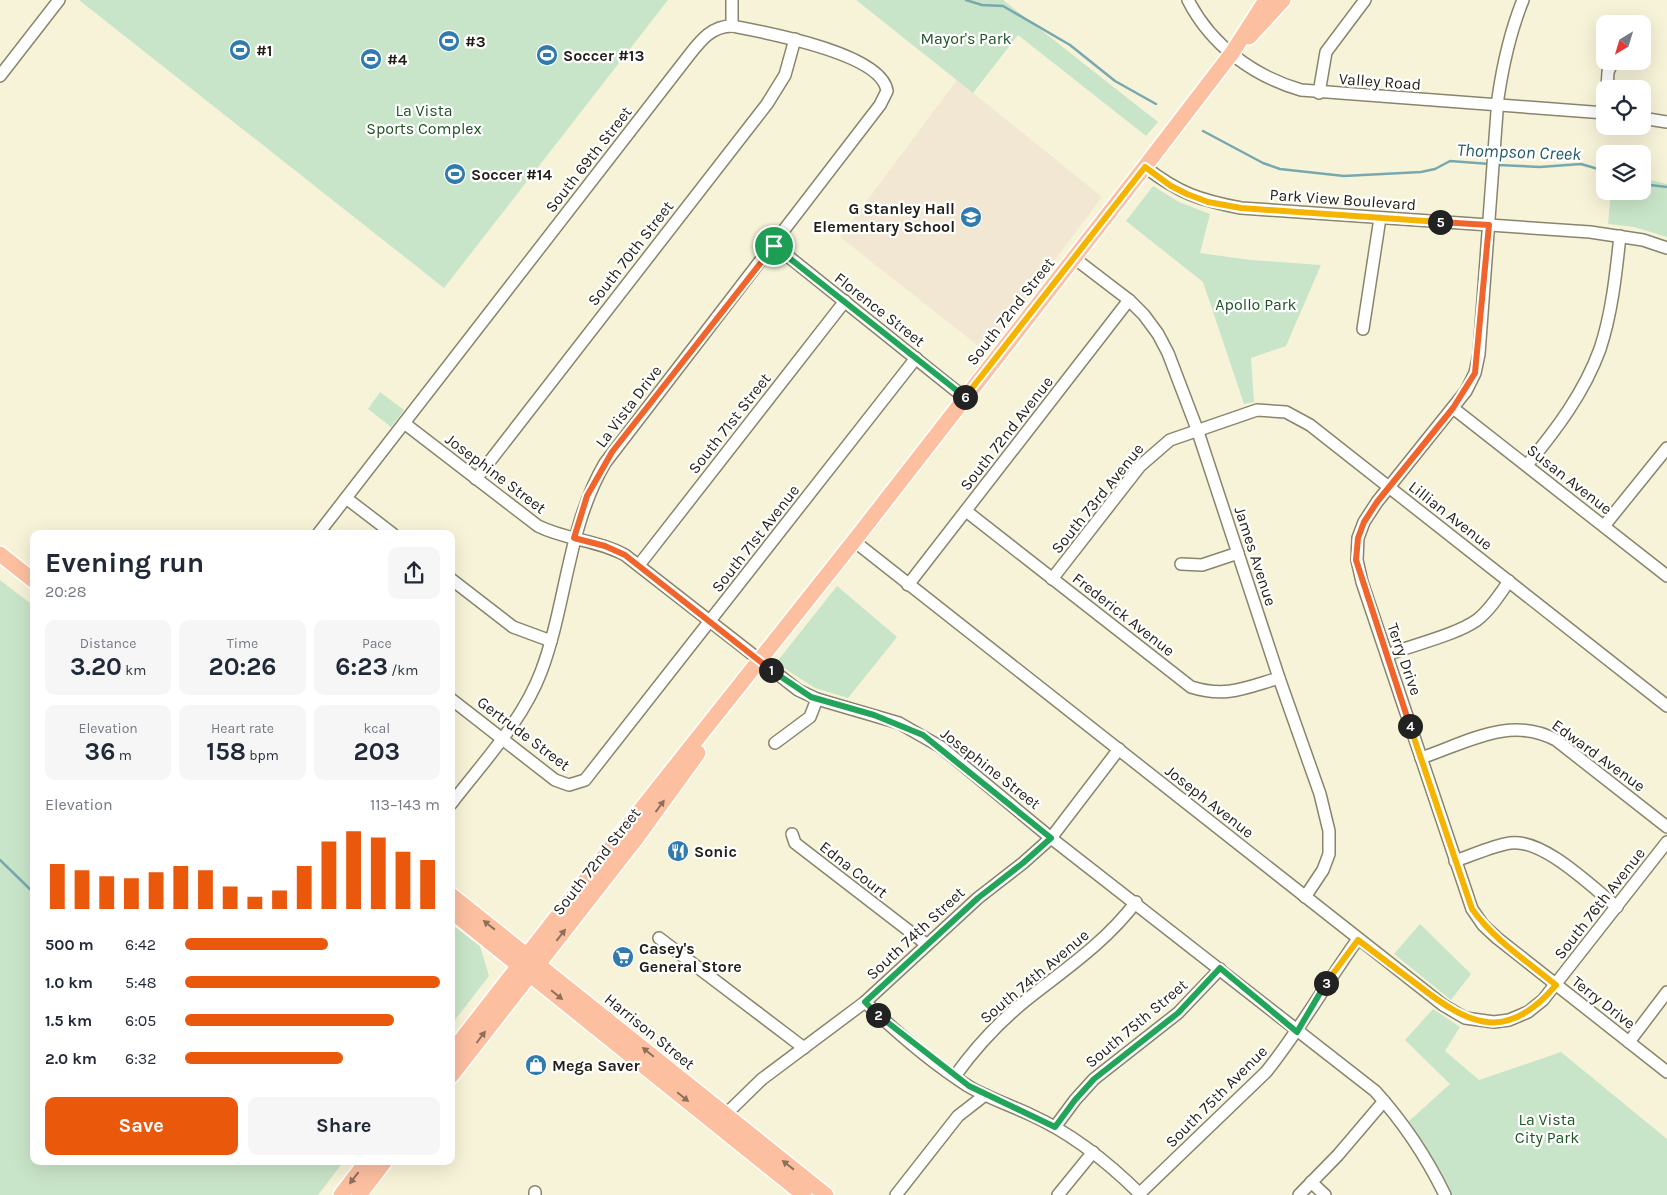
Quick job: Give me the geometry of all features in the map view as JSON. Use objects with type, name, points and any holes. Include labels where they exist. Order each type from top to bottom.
[{"type":"main road","name":"South 72nd Street","points":[[455,1070],[529,964],[760,661],[1145,167],[1232,53],[1266,0]]},
{"type":"main road","name":"South 72nd Street","points":[[1232,53],[1255,32],[1282,0]]},
{"type":"main road","points":[[0,554],[30,578]]},
{"type":"main road","name":"Harrison Street","points":[[455,899],[529,964],[721,1119],[826,1195]]},
{"type":"main road","name":"Harrison Street","points":[[455,914],[529,964]]},
{"type":"main road","name":"South 72nd Street","points":[[455,1048],[529,964]]},
{"type":"main road","name":"Harrison Street","points":[[721,1119],[804,1195]]},
{"type":"main road","points":[[341,1195],[365,1165]]},
{"type":"main road","points":[[359,1195],[382,1165]]},
{"type":"street","points":[[0,76],[59,0]]},
{"type":"street","points":[[732,0],[732,26],[795,39]]},
{"type":"street","name":"Valley Road","points":[[1188,0],[1210,35],[1232,53],[1268,78],[1301,90],[1319,93],[1596,112]]},
{"type":"street","points":[[1319,93],[1326,52],[1365,0]]},
{"type":"street","points":[[1489,225],[1497,106],[1504,57],[1523,0]]},
{"type":"street","name":"South 69th Street","points":[[321,530],[699,43],[714,29],[732,26]]},
{"type":"street","name":"La Vista Drive","points":[[455,799],[530,696],[542,671],[574,538],[587,496],[612,452],[774,246],[887,94],[886,85],[853,60],[822,46],[795,39]]},
{"type":"street","name":"South 70th Street","points":[[476,479],[772,97],[788,67],[795,39]]},
{"type":"street","points":[[1651,119],[1667,122]]},
{"type":"street","name":"Park View Boulevard","points":[[1145,167],[1171,186],[1208,202],[1241,208],[1620,236],[1667,248]]},
{"type":"street","points":[[1364,329],[1380,218]]},
{"type":"street","name":"Terry Drive","points":[[1489,225],[1475,373],[1453,408],[1389,487],[1364,522],[1358,538],[1356,560],[1472,909],[1483,925],[1667,1072]]},
{"type":"street","points":[[1528,466],[1572,406],[1600,348],[1614,284],[1620,236]]},
{"type":"street","name":"Florence Street","points":[[774,246],[965,398]]},
{"type":"street","name":"James Avenue","points":[[1074,258],[1129,300],[1144,315],[1168,353],[1197,429],[1279,678],[1320,794],[1329,832],[1329,854],[1323,870],[1305,897]]},
{"type":"street","name":"South 72nd Avenue","points":[[908,585],[1129,300]]},
{"type":"street","name":"South 71st Street","points":[[639,566],[845,302]]},
{"type":"street","name":"South 71st Avenue","points":[[619,738],[916,358]]},
{"type":"street","name":"Susan Avenue","points":[[1453,408],[1667,576]]},
{"type":"street","name":"Lillian Avenue","points":[[1197,429],[1257,410],[1274,410],[1291,414],[1310,425],[1667,706]]},
{"type":"street","name":"Josephine Street","points":[[404,423],[538,526],[612,548],[639,566],[798,690],[817,699],[874,715],[923,735],[1051,838],[1220,968],[1297,1032],[1375,1091],[1411,1133],[1428,1160],[1445,1195]]},
{"type":"street","name":"South 73rd Avenue","points":[[1052,579],[1140,466],[1170,440],[1197,429]]},
{"type":"street","points":[[1604,526],[1667,448]]},
{"type":"street","points":[[346,498],[388,530]]},
{"type":"street","name":"Frederick Avenue","points":[[966,511],[1191,687],[1209,693],[1223,693],[1279,678]]},
{"type":"street","name":"Joseph Avenue","points":[[854,541],[1358,940],[1443,1005],[1465,1018],[1480,1022],[1509,1020],[1528,1012],[1543,1000],[1556,985]]},
{"type":"street","points":[[1181,564],[1202,565],[1238,553]]},
{"type":"street","points":[[1386,655],[1458,630],[1477,620],[1492,605],[1509,581]]},
{"type":"street","points":[[455,582],[513,627],[550,641]]},
{"type":"street","points":[[775,743],[810,717],[817,699]]},
{"type":"street","name":"Gertrude Street","points":[[455,702],[555,780],[574,785],[589,777],[619,738]]},
{"type":"street","name":"Edward Avenue","points":[[1421,758],[1504,729],[1541,732],[1556,740],[1667,827]]},
{"type":"street","name":"South 74th Street","points":[[721,1119],[762,1079],[865,1002],[978,898],[1023,863],[1051,838],[1119,750]]},
{"type":"street","name":"Edna Court","points":[[792,834],[795,843],[926,944]]},
{"type":"street","name":"South 76th Avenue","points":[[1556,985],[1667,842]]},
{"type":"street","points":[[1455,861],[1510,843],[1523,843],[1540,848],[1617,907]]},
{"type":"street","name":"South 74th Avenue","points":[[955,1076],[970,1054],[992,1031],[1025,1002],[1097,946],[1123,919],[1136,902]]},
{"type":"street","points":[[659,938],[804,1048]]},
{"type":"street","name":"South 75th Avenue","points":[[1140,1195],[1266,1072],[1297,1032],[1320,992],[1358,940]]},
{"type":"street","name":"South 75th Street","points":[[1055,1127],[1075,1100],[1094,1079],[1178,1013],[1220,968]]},
{"type":"street","points":[[1629,1042],[1667,992]]},
{"type":"street","points":[[865,1002],[955,1076],[985,1095],[1055,1127],[1093,1152],[1118,1172],[1140,1195]]},
{"type":"street","points":[[896,1195],[958,1116],[985,1095]]},
{"type":"street","points":[[1299,1195],[1384,1101]]},
{"type":"street","points":[[1058,1195],[1093,1152]]},
{"type":"street","points":[[1311,1182],[1325,1195]]},
{"type":"shaded area","name":"G Stanley Hall Elementary School","points":[[957,80],[1102,197],[986,352],[840,237]]},
{"type":"green space","name":"La Vista Sports Complex","points":[[79,0],[668,0],[444,288]]},
{"type":"green space","name":"Mayor's Park","points":[[856,0],[1003,0],[1158,122],[1146,136],[1018,35],[973,93]]},
{"type":"green space","points":[[1651,180],[1667,184],[1667,237],[1634,227],[1608,224],[1610,200],[1651,200]]},
{"type":"green space","name":"Apollo Park","points":[[1153,186],[1179,202],[1210,214],[1200,253],[1251,260],[1321,265],[1286,346],[1251,358],[1254,402],[1244,404],[1203,282],[1126,221]]},
{"type":"green space","points":[[380,392],[404,410],[391,427],[368,409]]},
{"type":"green space","points":[[0,580],[30,603],[30,1165],[341,1165],[318,1195],[0,1195]]},
{"type":"green space","points":[[837,586],[897,637],[848,698],[815,688],[776,663]]},
{"type":"green space","points":[[1420,924],[1471,974],[1451,1000],[1394,954]]},
{"type":"green space","points":[[455,927],[480,946],[489,976],[455,1020]]},
{"type":"green space","name":"La Vista City Park","points":[[1433,1009],[1460,1027],[1445,1051],[1479,1080],[1561,1052],[1667,1139],[1667,1195],[1451,1195],[1443,1175],[1409,1121],[1450,1084],[1405,1040]]},
{"type":"waterway","name":"Thompson Creek","points":[[966,0],[982,5],[1003,6],[1070,45],[1115,81],[1156,104]]},
{"type":"waterway","name":"Thompson Creek","points":[[1203,131],[1263,163],[1280,169],[1344,176],[1421,172],[1435,169],[1450,161],[1490,164]]},
{"type":"waterway","name":"Thompson Creek","points":[[1498,165],[1540,167],[1581,164],[1596,168]]},
{"type":"waterway","name":"Thompson Creek","points":[[1651,185],[1667,187]]},
{"type":"waterway","points":[[0,860],[30,889]]},
{"type":"place","name":"#3","points":[[449,41]]},
{"type":"place","name":"#1","points":[[240,50]]},
{"type":"place","name":"Soccer #13","points":[[547,55]]},
{"type":"place","name":"#4","points":[[371,59]]},
{"type":"place","name":"Soccer #14","points":[[455,174]]},
{"type":"place","name":"G Stanley Hall Elementary School","points":[[971,217]]},
{"type":"place","name":"Sonic","points":[[678,851]]},
{"type":"place","name":"Casey's General Store","points":[[623,957]]},
{"type":"place","name":"Mega Saver","points":[[536,1065]]},
{"type":"route","points":[[1145,167],[1171,186],[1187,194],[1208,202],[1241,208],[1489,225],[1479,354],[1475,373],[1453,408],[1377,502],[1364,522],[1358,538],[1356,560],[1472,909],[1483,925],[1497,938],[1556,985],[1543,1000],[1528,1012],[1509,1020],[1480,1022],[1465,1018],[1443,1005],[1358,940],[1320,992],[1297,1032],[1220,968],[1178,1013],[1094,1079],[1075,1100],[1055,1127],[969,1086],[929,1057],[878,1015],[865,1002],[978,898],[1023,863],[1051,838],[941,747],[923,735],[899,723],[843,708],[804,694],[786,682],[625,555],[597,543],[574,538],[587,496],[612,452],[774,246],[965,398],[1145,167]]}]
